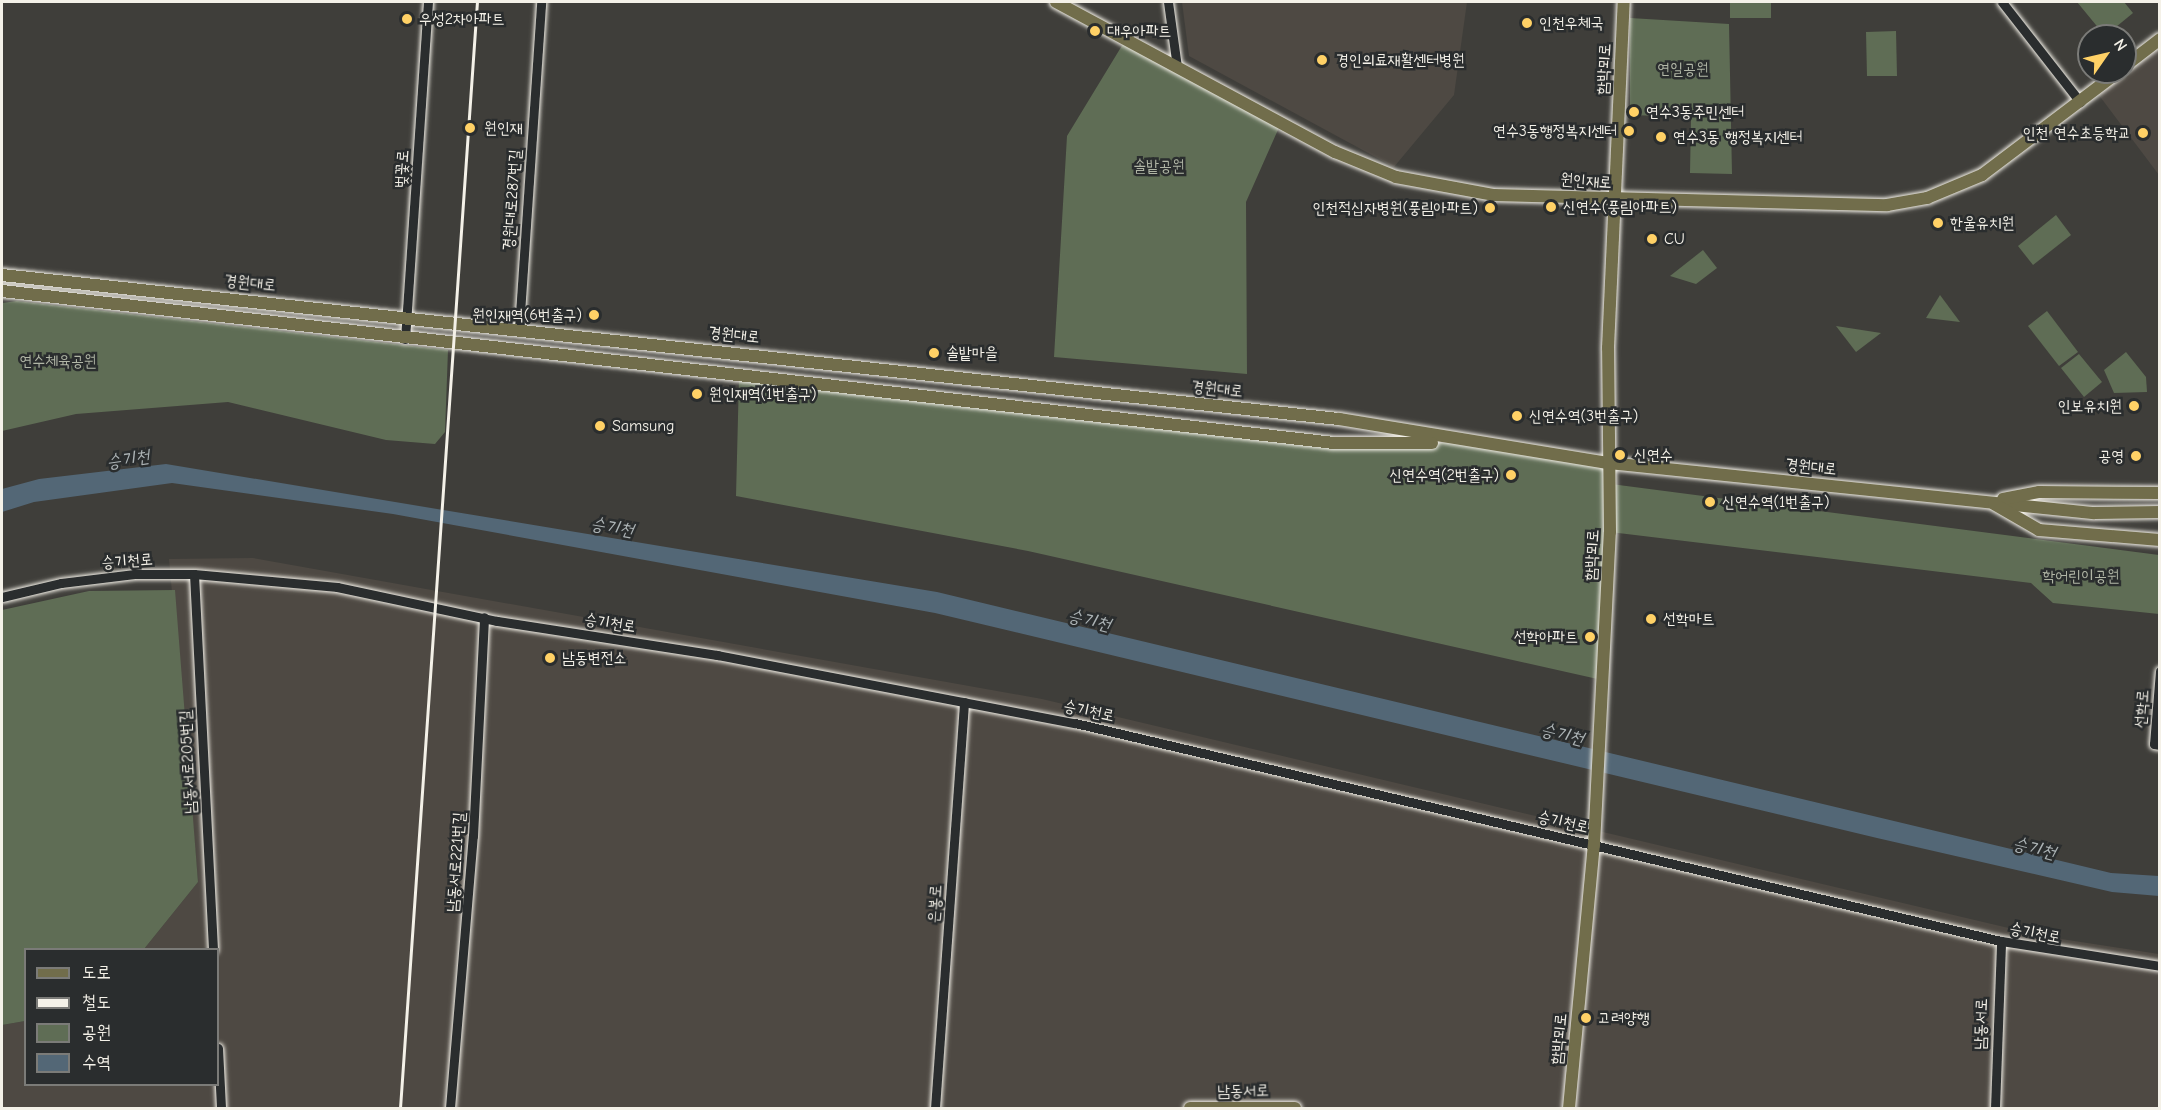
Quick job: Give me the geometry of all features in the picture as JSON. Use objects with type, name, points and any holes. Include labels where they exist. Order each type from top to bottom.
[{"type":"main road","name":"원인재로","points":[[1056,2],[1335,152],[1396,177],[1494,195],[1613,200],[1887,205],[1927,198],[1982,175],[2103,84]]},
{"type":"main road","name":"함박뫼로","points":[[1569,1108],[1595,826],[1609,463],[1613,200],[1624,2]]},
{"type":"main road","points":[[2137,57],[2160,39]]},
{"type":"main road","points":[[2,268],[37,278]]},
{"type":"main road","name":"경원대로","points":[[2,275],[519,328],[1339,419],[1461,443],[1609,463],[2094,513],[2160,512]]},
{"type":"main road","name":"경원대로","points":[[2,291],[405,339],[1334,443],[1461,443]]},
{"type":"main road","points":[[2,297],[37,295]]},
{"type":"main road","points":[[1990,502],[2039,492],[2160,493]]},
{"type":"main road","points":[[1990,502],[2039,530],[2160,540]]},
{"type":"main road","name":"남동서로","points":[[1190,1108],[1295,1108]]},
{"type":"street","name":"벚꽃로","points":[[405,339],[428,2]]},
{"type":"street","name":"경원대로287번길","points":[[519,328],[541,2]]},
{"type":"street","points":[[1168,2],[1177,67]]},
{"type":"street","points":[[2002,2],[2080,102]]},
{"type":"street","name":"승기천로","points":[[2,597],[61,583],[194,574],[337,587],[484,617],[964,702],[1593,845],[2001,941],[2160,966]]},
{"type":"street","name":"남동서로205번길","points":[[194,574],[213,948]]},
{"type":"street","name":"남동서로221번길","points":[[450,1108],[474,836],[484,617]]},
{"type":"street","name":"선학로","points":[[2160,671],[2154,744],[2160,745]]},
{"type":"street","name":"은봉로","points":[[935,1108],[964,702]]},
{"type":"street","name":"남동서로","points":[[1995,1108],[2001,941]]},
{"type":"street","points":[[219,1078],[220,1108]]},
{"type":"shaded area","points":[[1182,2],[1467,2],[1454,95],[1394,167],[1189,56]]},
{"type":"shaded area","name":"인천 연수초등학교","points":[[2159,39],[2159,175],[2095,90],[2105,84],[2137,84],[2137,60]]},
{"type":"shaded area","points":[[253,558],[1042,699],[2042,936],[2159,954],[2160,1108],[2,1108],[2,1025],[24,1021],[24,1086],[219,1086],[219,948],[145,948],[198,882],[169,559]]},
{"type":"green space","points":[[1730,2],[1771,2],[1771,18],[1730,18]]},
{"type":"green space","points":[[2077,2],[2124,2],[2133,13],[2120,24],[2095,24]]},
{"type":"green space","name":"연일공원","points":[[1630,18],[1729,24],[1732,174],[1690,173],[1691,117],[1630,115]]},
{"type":"green space","points":[[1896,31],[1897,76],[1867,76],[1866,32]]},
{"type":"green space","name":"솔밭공원","points":[[1126,39],[1281,123],[1246,202],[1247,374],[1054,357],[1067,136]]},
{"type":"green space","points":[[2056,215],[2071,235],[2033,265],[2018,246]]},
{"type":"green space","points":[[1703,250],[1717,268],[1696,284],[1670,276]]},
{"type":"green space","points":[[1940,295],[1960,322],[1926,318]]},
{"type":"green space","name":"연수체육공원","points":[[17,301],[448,350],[445,432],[435,444],[386,440],[228,402],[76,414],[2,431],[2,303]]},
{"type":"green space","points":[[2047,311],[2078,352],[2059,366],[2028,326]]},
{"type":"green space","points":[[1836,326],[1881,333],[1856,352]]},
{"type":"green space","points":[[2126,352],[2146,377],[2147,392],[2114,393],[2104,370]]},
{"type":"green space","points":[[2079,354],[2102,382],[2084,397],[2061,368]]},
{"type":"green space","points":[[739,377],[1334,443],[1460,443],[1609,463],[1602,680],[1028,551],[736,496]]},
{"type":"green space","name":"학어린이공원","points":[[1611,484],[2159,555],[2159,614],[2053,603],[2031,583],[1610,532]]},
{"type":"green space","points":[[175,590],[198,882],[145,948],[24,948],[24,1021],[2,1025],[2,610],[89,591]]},
{"type":"water","points":[[166,464],[937,592],[2111,873],[2159,876],[2159,896],[2112,892],[1877,838],[935,613],[393,514],[172,483],[34,502],[2,512],[2,489],[39,479]]},
{"type":"railway","points":[[400,1108],[477,2]]},
{"type":"place","name":"우성2차아파트","points":[[407,19]]},
{"type":"place","name":"인천우체국","points":[[1527,23]]},
{"type":"place","name":"대우아파트","points":[[1095,31]]},
{"type":"place","name":"경인의료재활센터병원","points":[[1322,60]]},
{"type":"place","name":"연수3동주민센터","points":[[1634,112]]},
{"type":"place","name":"원인재","points":[[470,128]]},
{"type":"place","name":"연수3동행정복지센터","points":[[1629,131]]},
{"type":"place","name":"인천 연수초등학교","points":[[2143,133]]},
{"type":"place","name":"연수3동 행정복지센터","points":[[1661,137]]},
{"type":"place","name":"신연수(풍림아파트)","points":[[1551,207]]},
{"type":"place","name":"인천적십자병원(풍림아파트)","points":[[1490,208]]},
{"type":"place","name":"한울유치원","points":[[1938,223]]},
{"type":"place","name":"CU","points":[[1652,239]]},
{"type":"place","name":"원인재역(6번출구)","points":[[594,315]]},
{"type":"place","name":"솔밭마을","points":[[934,353]]},
{"type":"place","name":"원인재역(1번출구)","points":[[697,394]]},
{"type":"place","name":"인보유치원","points":[[2134,406]]},
{"type":"place","name":"신연수역(3번출구)","points":[[1517,416]]},
{"type":"place","name":"Samsung","points":[[600,426]]},
{"type":"place","name":"신연수","points":[[1620,455]]},
{"type":"place","name":"공영","points":[[2136,456]]},
{"type":"place","name":"신연수역(2번출구)","points":[[1511,475]]},
{"type":"place","name":"신연수역(1번출구)","points":[[1710,502]]},
{"type":"place","name":"선학마트","points":[[1651,619]]},
{"type":"place","name":"선학아파트","points":[[1590,637]]},
{"type":"place","name":"남동변전소","points":[[550,658]]},
{"type":"place","name":"고려양행","points":[[1586,1018]]},
{"type":"water label","name":"승기천","points":[[128,460]]},
{"type":"water label","name":"승기천","points":[[612,528]]},
{"type":"water label","name":"승기천","points":[[1089,621]]},
{"type":"water label","name":"승기천","points":[[1562,735]]},
{"type":"water label","name":"승기천","points":[[2034,849]]}]
